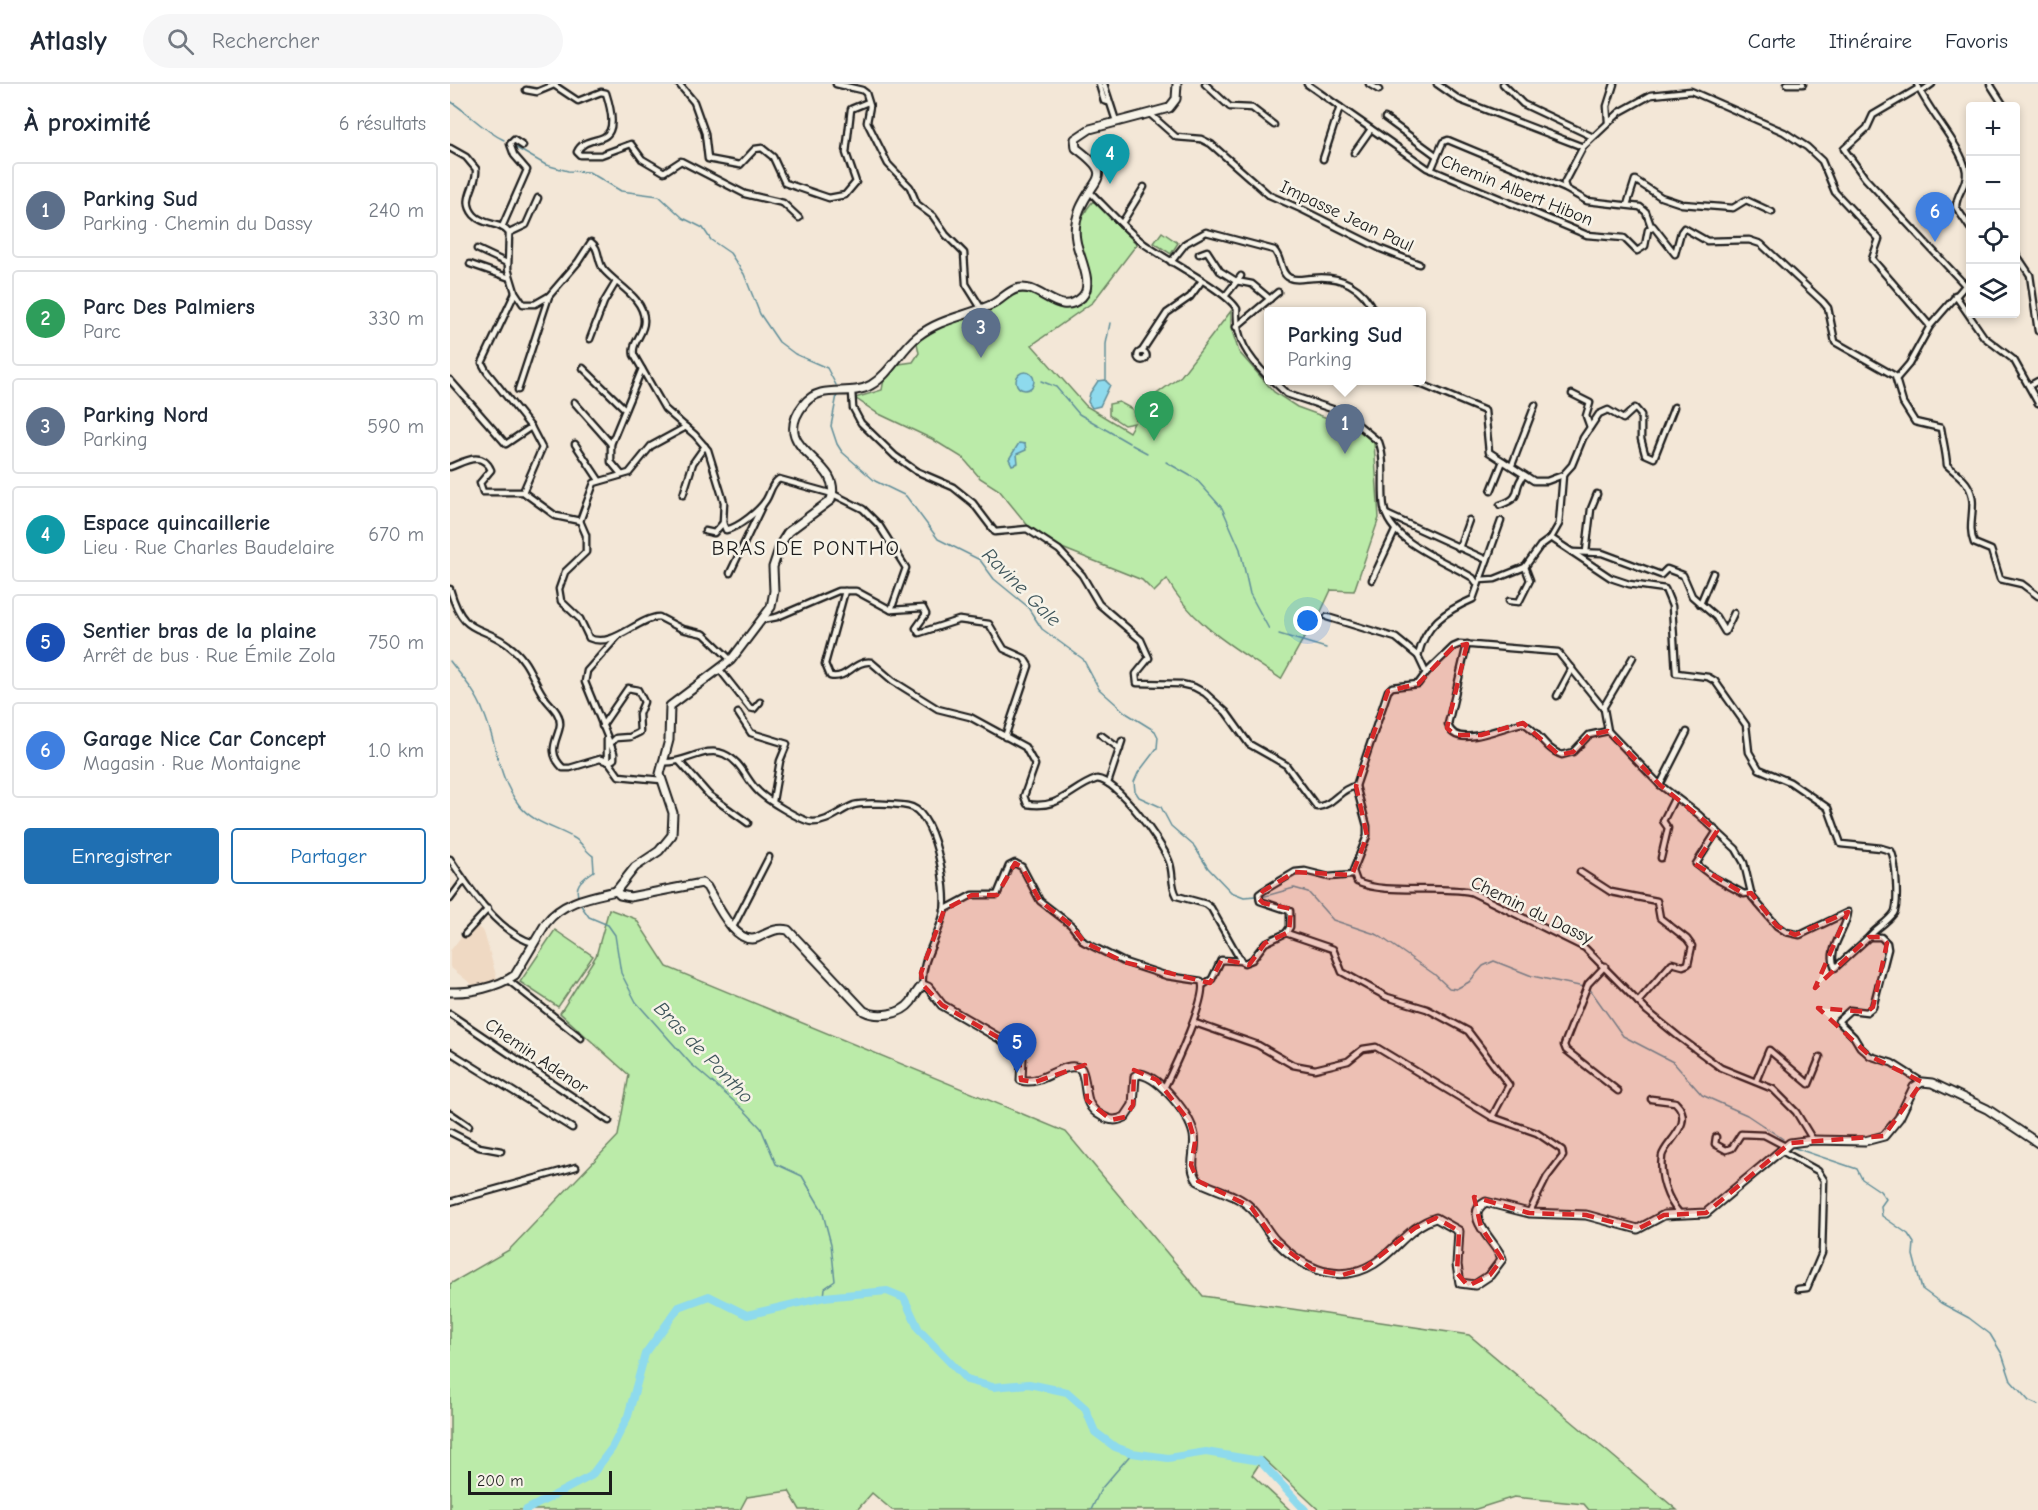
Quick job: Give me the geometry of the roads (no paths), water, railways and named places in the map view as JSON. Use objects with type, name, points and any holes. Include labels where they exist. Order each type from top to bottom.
[{"type":"main road","points":[[450,992],[469,992],[508,980],[520,968],[552,916],[572,903],[616,891],[635,867],[658,851],[672,835],[673,813],[660,780],[669,740],[672,702],[731,660],[762,620],[773,599],[773,567],[781,543],[795,524],[827,505],[833,494],[830,476],[799,444],[794,434],[793,424],[812,396],[828,390],[852,391],[875,382],[916,337],[926,330],[946,320],[981,308],[1022,287],[1062,304],[1071,303],[1082,297],[1087,285],[1075,231],[1079,210],[1099,175],[1098,166],[1076,148],[1075,139],[1080,133],[1116,121],[1169,108],[1176,99],[1177,84]]},
{"type":"main road","points":[[616,891],[620,895],[630,897],[702,883],[707,887],[732,929],[746,938],[754,939],[774,929],[788,930],[854,1002],[873,1016],[906,1007],[923,986],[928,987],[942,1005],[1018,1049],[1022,1058],[1021,1080],[1035,1082],[1068,1068],[1082,1069],[1087,1100],[1098,1114],[1111,1120],[1125,1117],[1133,1105],[1133,1078],[1137,1075],[1157,1080],[1189,1121],[1194,1132],[1191,1165],[1198,1181],[1251,1207],[1275,1241],[1312,1269],[1325,1274],[1343,1275],[1365,1268],[1383,1258],[1415,1228],[1436,1218],[1459,1231],[1457,1274],[1460,1282],[1475,1285],[1490,1275],[1502,1259],[1501,1253],[1481,1227],[1478,1213],[1481,1205],[1490,1202],[1529,1213],[1586,1215],[1638,1228],[1664,1215],[1697,1214],[1714,1208],[1782,1148],[1795,1141],[1865,1141],[1884,1136],[1899,1118],[1914,1087],[1922,1082],[1932,1083],[1987,1109],[2038,1143]]},
{"type":"street","points":[[679,84],[694,102],[705,133],[708,159],[703,171]]},
{"type":"street","points":[[837,84],[862,90],[868,102],[867,122],[876,144],[892,171],[912,190],[917,204],[933,216],[946,235],[964,253],[966,284],[981,308]]},
{"type":"street","points":[[1099,84],[1104,101],[1109,102]]},
{"type":"street","points":[[1104,84],[1116,121]]},
{"type":"street","points":[[1205,84],[1230,107],[1252,108],[1274,125]]},
{"type":"street","name":"Chemin Albert Hibon","points":[[1307,84],[1431,170],[1576,231],[1598,237],[1624,238],[1637,251],[1645,246],[1651,226]]},
{"type":"street","points":[[1368,84],[1379,90]]},
{"type":"street","points":[[1437,84],[1460,100],[1583,147]]},
{"type":"street","points":[[1503,84],[1523,104],[1593,137]]},
{"type":"street","points":[[1608,122],[1607,106],[1614,84]]},
{"type":"street","points":[[1788,84],[1803,84]]},
{"type":"street","points":[[1897,378],[1909,364],[1930,326],[1941,316],[1965,285],[1865,178],[1844,149],[1865,130],[1873,115],[1919,88],[1932,84]]},
{"type":"street","points":[[1990,84],[2001,102]]},
{"type":"street","points":[[526,90],[537,92],[554,85],[578,101],[601,92],[606,93],[612,113],[610,131],[605,137],[581,146],[578,152],[580,155],[601,155],[631,144],[642,159],[664,172],[681,161],[744,194],[783,203],[799,218]]},
{"type":"street","points":[[1691,91],[1694,85]]},
{"type":"street","points":[[1919,88],[1964,164],[1965,183],[1956,200],[1956,207],[1966,221]]},
{"type":"street","points":[[1566,189],[1564,183],[1583,147],[1608,122],[1645,97],[1691,91],[1784,132],[1818,156],[1832,187],[1879,239],[1872,259],[1930,326]]},
{"type":"street","points":[[708,159],[740,165],[755,149],[762,148],[773,157],[782,179],[789,186],[829,198],[845,195],[856,182],[846,153],[850,111],[857,104],[868,102]]},
{"type":"street","points":[[1323,159],[1340,107]]},
{"type":"street","name":"Impasse Jean Paul","points":[[1149,114],[1176,137],[1201,139],[1211,144],[1269,195],[1304,210],[1380,249],[1419,264]]},
{"type":"street","points":[[1385,118],[1437,156]]},
{"type":"street","points":[[1354,153],[1371,129]]},
{"type":"street","points":[[502,227],[527,170],[514,155],[510,144],[514,140],[523,146]]},
{"type":"street","points":[[1431,170],[1445,140],[1566,189],[1587,201],[1642,208],[1651,226],[1656,228],[1675,254],[1684,228],[1707,241],[1749,240],[1761,244],[1828,308],[1833,337],[1839,345],[1887,369],[1897,378],[1907,412],[1915,422],[1941,428],[1942,441],[1947,451],[1947,465],[1968,485],[1973,499],[1970,524],[1974,543],[1991,550],[2000,579],[2022,584],[2038,596]]},
{"type":"street","points":[[450,148],[466,157],[476,169],[476,176],[469,195],[471,210],[478,219],[502,227],[509,232]]},
{"type":"street","points":[[1627,205],[1635,180],[1661,197],[1682,204],[1733,208],[1746,200],[1772,213]]},
{"type":"street","points":[[1122,223],[1144,187]]},
{"type":"street","points":[[1090,192],[1122,223],[1171,262],[1226,295],[1237,309],[1236,327],[1242,346],[1264,371]]},
{"type":"street","points":[[509,232],[526,225],[538,198]]},
{"type":"street","points":[[509,232],[507,262],[510,278],[520,301],[527,305],[535,304],[549,296],[579,262],[591,242],[596,246],[602,267],[639,305],[644,317],[642,333],[633,350],[642,369],[665,409],[705,446],[724,501],[723,523],[726,530],[732,529],[763,504]]},
{"type":"street","points":[[1171,262],[1186,243],[1206,232],[1274,250],[1286,276],[1292,279],[1322,277],[1341,279],[1357,289],[1370,307]]},
{"type":"street","points":[[477,249],[507,262]]},
{"type":"street","points":[[1199,254],[1204,251],[1211,254],[1220,271],[1236,281],[1248,282],[1270,299]]},
{"type":"street","points":[[2020,262],[2030,275],[2038,331]]},
{"type":"street","points":[[470,264],[510,278]]},
{"type":"street","points":[[1226,295],[1241,276]]},
{"type":"street","points":[[590,339],[604,302],[616,282]]},
{"type":"street","points":[[1142,351],[1167,313],[1190,297],[1201,282]]},
{"type":"street","points":[[515,292],[482,363],[486,372],[531,427],[542,451],[523,492]]},
{"type":"street","points":[[1236,327],[1278,292]]},
{"type":"street","points":[[1955,295],[1984,337],[2014,360],[2038,403]]},
{"type":"street","points":[[518,390],[549,296]]},
{"type":"street","points":[[583,368],[625,409]]},
{"type":"street","points":[[621,474],[611,462],[611,444],[642,369]]},
{"type":"street","points":[[450,380],[503,442],[510,443],[531,427]]},
{"type":"street","points":[[2029,386],[2038,381]]},
{"type":"street","points":[[1277,385],[1287,394],[1344,413],[1379,442],[1386,514],[1395,531],[1479,583]]},
{"type":"street","points":[[1421,385],[1485,411],[1489,452],[1539,482],[1563,475],[1572,465],[1590,427],[1604,411],[1613,412],[1623,419],[1635,408],[1641,415],[1641,439],[1645,453],[1654,458],[1674,407]]},
{"type":"street","points":[[852,391],[853,408],[861,423],[895,456],[921,473],[954,487],[973,503],[995,532],[1027,529],[1059,550],[1082,575],[1099,604],[1145,645],[1149,658],[1136,674],[1137,683],[1180,684],[1194,687],[1205,693],[1227,712],[1249,744],[1286,765],[1317,807],[1327,805],[1348,788],[1356,786]]},
{"type":"street","points":[[1572,394],[1590,403],[1586,416],[1590,427]]},
{"type":"street","points":[[574,402],[611,444]]},
{"type":"street","points":[[1512,465],[1534,405]]},
{"type":"street","points":[[686,427],[651,446],[632,471],[599,480],[591,489],[580,521],[586,535],[586,552],[561,578],[559,589],[561,601],[580,619],[591,639],[619,634],[650,618],[664,618],[682,629],[704,634],[731,660]]},
{"type":"street","points":[[575,444],[599,480]]},
{"type":"street","points":[[682,495],[693,463],[705,446]]},
{"type":"street","points":[[450,467],[468,458],[480,460],[488,464],[491,470],[480,483],[483,492],[523,492],[556,516],[580,521]]},
{"type":"street","points":[[1491,491],[1503,461]]},
{"type":"street","points":[[1500,505],[1516,498],[1521,478],[1524,475]]},
{"type":"street","points":[[1479,583],[1525,567],[1540,546],[1551,538],[1558,524],[1563,475]]},
{"type":"street","points":[[730,573],[773,483],[779,479],[833,494],[868,514],[879,525],[905,563],[905,573],[891,610]]},
{"type":"street","points":[[1586,552],[1591,509],[1597,494]]},
{"type":"street","points":[[1386,514],[1486,560]]},
{"type":"street","points":[[1459,548],[1468,520]]},
{"type":"street","points":[[1418,656],[1434,622],[1448,610],[1473,599],[1501,521]]},
{"type":"street","points":[[705,531],[714,532],[723,523]]},
{"type":"street","points":[[1372,580],[1395,531]]},
{"type":"street","points":[[1164,1088],[1181,1047],[1195,1023],[1194,1016],[1203,985],[1212,979],[1221,960],[1252,960],[1265,943],[1286,933],[1290,927],[1290,911],[1260,901],[1259,894],[1295,872],[1305,871],[1329,877],[1353,874],[1366,836],[1364,815],[1356,786],[1388,692],[1392,687],[1418,684],[1426,673],[1453,648],[1467,644],[1554,651],[1562,655],[1603,708],[1608,730],[1660,785],[1736,849],[1744,863],[1751,893],[1761,909],[1778,926],[1795,935],[1800,935],[1848,912],[1836,940],[1833,960],[1835,968],[1876,928],[1892,916],[1897,905],[1895,865],[1891,851],[1841,844],[1828,808],[1790,782],[1759,769],[1749,752],[1746,725],[1715,681],[1708,677],[1676,673],[1670,597],[1662,587],[1629,584],[1611,578],[1551,538]]},
{"type":"street","points":[[1572,552],[1602,553],[1661,575],[1667,569],[1674,569],[1683,575],[1692,596],[1725,632],[1734,613]]},
{"type":"street","points":[[1509,601],[1519,602],[1530,580],[1525,567]]},
{"type":"street","points":[[1649,585],[1652,572]]},
{"type":"street","points":[[1700,604],[1713,573]]},
{"type":"street","points":[[450,590],[460,617],[473,628],[513,648],[530,669],[544,697],[557,712],[561,724],[553,749],[560,765],[570,768],[594,759],[608,762]]},
{"type":"street","points":[[762,620],[806,606],[834,591],[856,591],[891,610],[925,610],[926,614],[916,628],[919,633],[959,620],[989,624],[1004,649],[1026,660],[1030,669],[1005,737]]},
{"type":"street","points":[[845,591],[825,664],[830,676],[842,676],[860,663],[871,662],[893,681],[939,709],[970,717],[1025,747],[1034,758],[1034,772],[1023,800],[1027,804],[1059,802],[1097,779],[1108,783],[1144,820],[1167,856],[1170,863],[1170,883],[1177,896],[1206,904],[1211,908],[1241,961]]},
{"type":"street","points":[[1327,617],[1396,638],[1418,656],[1426,673]]},
{"type":"street","points":[[608,762],[614,756],[585,686],[585,677],[619,634]]},
{"type":"street","points":[[1467,644],[1448,724],[1455,735],[1460,737],[1481,735],[1522,723],[1531,727],[1552,750],[1562,755],[1573,752],[1589,735],[1608,730]]},
{"type":"street","points":[[1603,708],[1633,657]]},
{"type":"street","points":[[1557,696],[1572,668]]},
{"type":"street","points":[[720,670],[750,708],[754,709],[760,702]]},
{"type":"street","points":[[602,726],[628,688],[638,690],[644,702],[639,714],[641,730],[633,736],[616,738],[610,744]]},
{"type":"street","points":[[738,713],[751,733],[788,744],[780,761],[773,801]]},
{"type":"street","points":[[1660,785],[1687,732]]},
{"type":"street","points":[[1101,735],[1120,748]]},
{"type":"street","points":[[606,737],[608,762],[619,776],[660,780]]},
{"type":"street","points":[[1108,783],[1122,741]]},
{"type":"street","points":[[663,762],[680,762],[707,753],[722,752],[740,764],[758,791],[810,821],[829,818],[864,802],[908,805],[920,811],[930,827],[942,871],[945,910],[921,973],[923,986]]},
{"type":"street","points":[[680,762],[709,795],[748,823]]},
{"type":"street","points":[[1661,858],[1668,828],[1663,821],[1675,797]]},
{"type":"street","points":[[1717,831],[1696,864],[1713,877],[1744,894],[1751,893]]},
{"type":"street","points":[[732,929],[769,857]]},
{"type":"street","points":[[450,859],[464,880],[512,935],[534,943]]},
{"type":"street","points":[[945,910],[972,895],[997,895],[1009,866],[1015,863],[1022,867],[1040,901],[1071,925],[1084,942],[1124,963],[1167,976],[1201,981],[1203,985]]},
{"type":"street","points":[[1580,872],[1611,892],[1657,901],[1660,918],[1688,939],[1692,946],[1688,964],[1683,966],[1672,963],[1638,1002]]},
{"type":"street","name":"Chemin du Dassy","points":[[1353,874],[1357,882],[1373,887],[1451,888],[1471,892],[1584,947],[1638,1002],[1720,1068],[1773,1089],[1796,1112],[1813,1140]]},
{"type":"street","points":[[450,899],[464,880]]},
{"type":"street","points":[[465,934],[488,909]]},
{"type":"street","points":[[1286,933],[1333,949],[1342,972],[1387,997],[1427,1009],[1468,1031],[1509,1085],[1492,1117]]},
{"type":"street","points":[[1869,937],[1881,937],[1887,942],[1888,949],[1873,1007],[1867,1012],[1850,1010],[1838,1021],[1870,1056],[1892,1063],[1922,1082]]},
{"type":"street","points":[[1605,966],[1588,984],[1565,1048],[1618,1091]]},
{"type":"street","points":[[508,980],[580,1038]]},
{"type":"street","name":"Chemin Adenor","points":[[450,1014],[609,1121]]},
{"type":"street","points":[[1195,1023],[1258,1045],[1293,1065],[1315,1070],[1348,1061],[1363,1049],[1376,1047],[1492,1117],[1537,1133],[1562,1150],[1563,1156],[1547,1177],[1529,1213]]},
{"type":"street","points":[[1755,1081],[1769,1050],[1809,1084],[1820,1057]]},
{"type":"street","points":[[450,1052],[572,1128]]},
{"type":"street","points":[[1651,1099],[1675,1102],[1680,1109],[1679,1130],[1662,1158],[1667,1196],[1680,1214]]},
{"type":"street","points":[[450,1113],[469,1126]]},
{"type":"street","points":[[450,1132],[479,1147],[501,1151]]},
{"type":"street","points":[[1716,1137],[1715,1144],[1726,1150],[1732,1148],[1741,1134],[1764,1135],[1818,1171],[1824,1180],[1822,1253],[1807,1288],[1798,1288]]},
{"type":"street","points":[[450,1202],[576,1167]]},
{"type":"water","points":[[1025,372],[1031,375],[1034,381],[1031,387],[1025,390],[1019,387],[1016,381],[1019,375]]},
{"type":"water","points":[[1105,380],[1110,385],[1100,406],[1092,408],[1088,402],[1090,393],[1098,381]]},
{"type":"water","points":[[1019,443],[1025,444],[1026,450],[1017,454],[1018,463],[1012,465],[1009,459]]},
{"type":"waterway","name":"Ravine Gale","points":[[450,101],[504,140]]},
{"type":"waterway","name":"Ravine Gale","points":[[513,146],[546,165],[568,171],[589,172],[621,191],[659,196],[683,218],[703,228],[711,240],[730,253],[744,274],[760,314],[779,342],[795,354],[827,368],[836,385]]},
{"type":"waterway","points":[[1106,381],[1106,344],[1110,323]]},
{"type":"waterway","points":[[1041,381],[1056,387],[1079,414],[1129,443]]},
{"type":"waterway","name":"Ravine Gale","points":[[837,395],[831,426],[842,452],[875,481],[906,496],[938,539],[980,560],[994,579],[1027,606],[1042,629],[1083,659],[1099,689],[1126,713],[1155,731],[1158,737],[1157,748],[1138,773],[1134,782],[1135,791],[1139,797],[1161,807],[1171,826],[1194,846],[1208,868],[1231,892],[1244,897],[1256,896]]},
{"type":"waterway","points":[[1132,445],[1147,453]]},
{"type":"waterway","points":[[1166,462],[1196,479],[1222,508],[1240,549],[1250,594],[1269,629]]},
{"type":"waterway","points":[[1279,634],[1326,648]]},
{"type":"waterway","name":"Bras de Pontho","points":[[450,661],[477,697],[488,723],[506,782],[519,805],[531,816],[577,840],[593,856],[594,871],[578,886],[579,899]]},
{"type":"waterway","name":"Ravine Gale","points":[[1262,897],[1294,888],[1308,892],[1333,920],[1378,935],[1434,974],[1449,988],[1456,989],[1469,982],[1483,966],[1494,961],[1532,976],[1584,987]]},
{"type":"waterway","name":"Bras de Pontho","points":[[580,904],[589,917],[608,925],[615,935],[621,973],[636,1002],[691,1064],[743,1109],[761,1128],[776,1164],[802,1176],[822,1210],[831,1244],[835,1281],[825,1288],[824,1297]]},
{"type":"waterway","name":"Ravine Gale","points":[[1589,988],[1623,1036],[1673,1062],[1702,1095],[1747,1115],[1783,1139]]},
{"type":"waterway","name":"Ravine Gale","points":[[1789,1146],[1857,1169],[1862,1179],[1880,1191],[1886,1199],[1881,1206],[1882,1216],[1908,1234],[1914,1243],[1913,1255],[1922,1289],[1990,1334],[2002,1354],[2011,1381],[2029,1401],[2038,1405]]},
{"type":"waterway","points":[[526,1510],[591,1476],[612,1448],[628,1416],[645,1354],[679,1307],[709,1296],[747,1315],[824,1297],[887,1291],[904,1298],[919,1330],[967,1380],[993,1387],[1029,1384],[1067,1392],[1085,1408],[1095,1432],[1115,1447],[1132,1453],[1168,1458],[1206,1452],[1260,1461],[1305,1510]]},
{"type":"waterway","points":[[1091,1510],[1101,1489],[1132,1453]]},
{"type":"place","name":"Espace quincaillerie","points":[[1110,184]]},
{"type":"place","name":"Garage Nice Car Concept","points":[[1935,242]]},
{"type":"place","name":"Parking Nord","points":[[981,358]]},
{"type":"place","name":"Parc Des Palmiers","points":[[1154,441]]},
{"type":"place","name":"Parking Sud","points":[[1345,454]]},
{"type":"place","name":"Sentier bras de la plaine","points":[[1017,1073]]},
{"type":"district","name":"BRAS DE PONTHO","points":[[806,548]]}]
